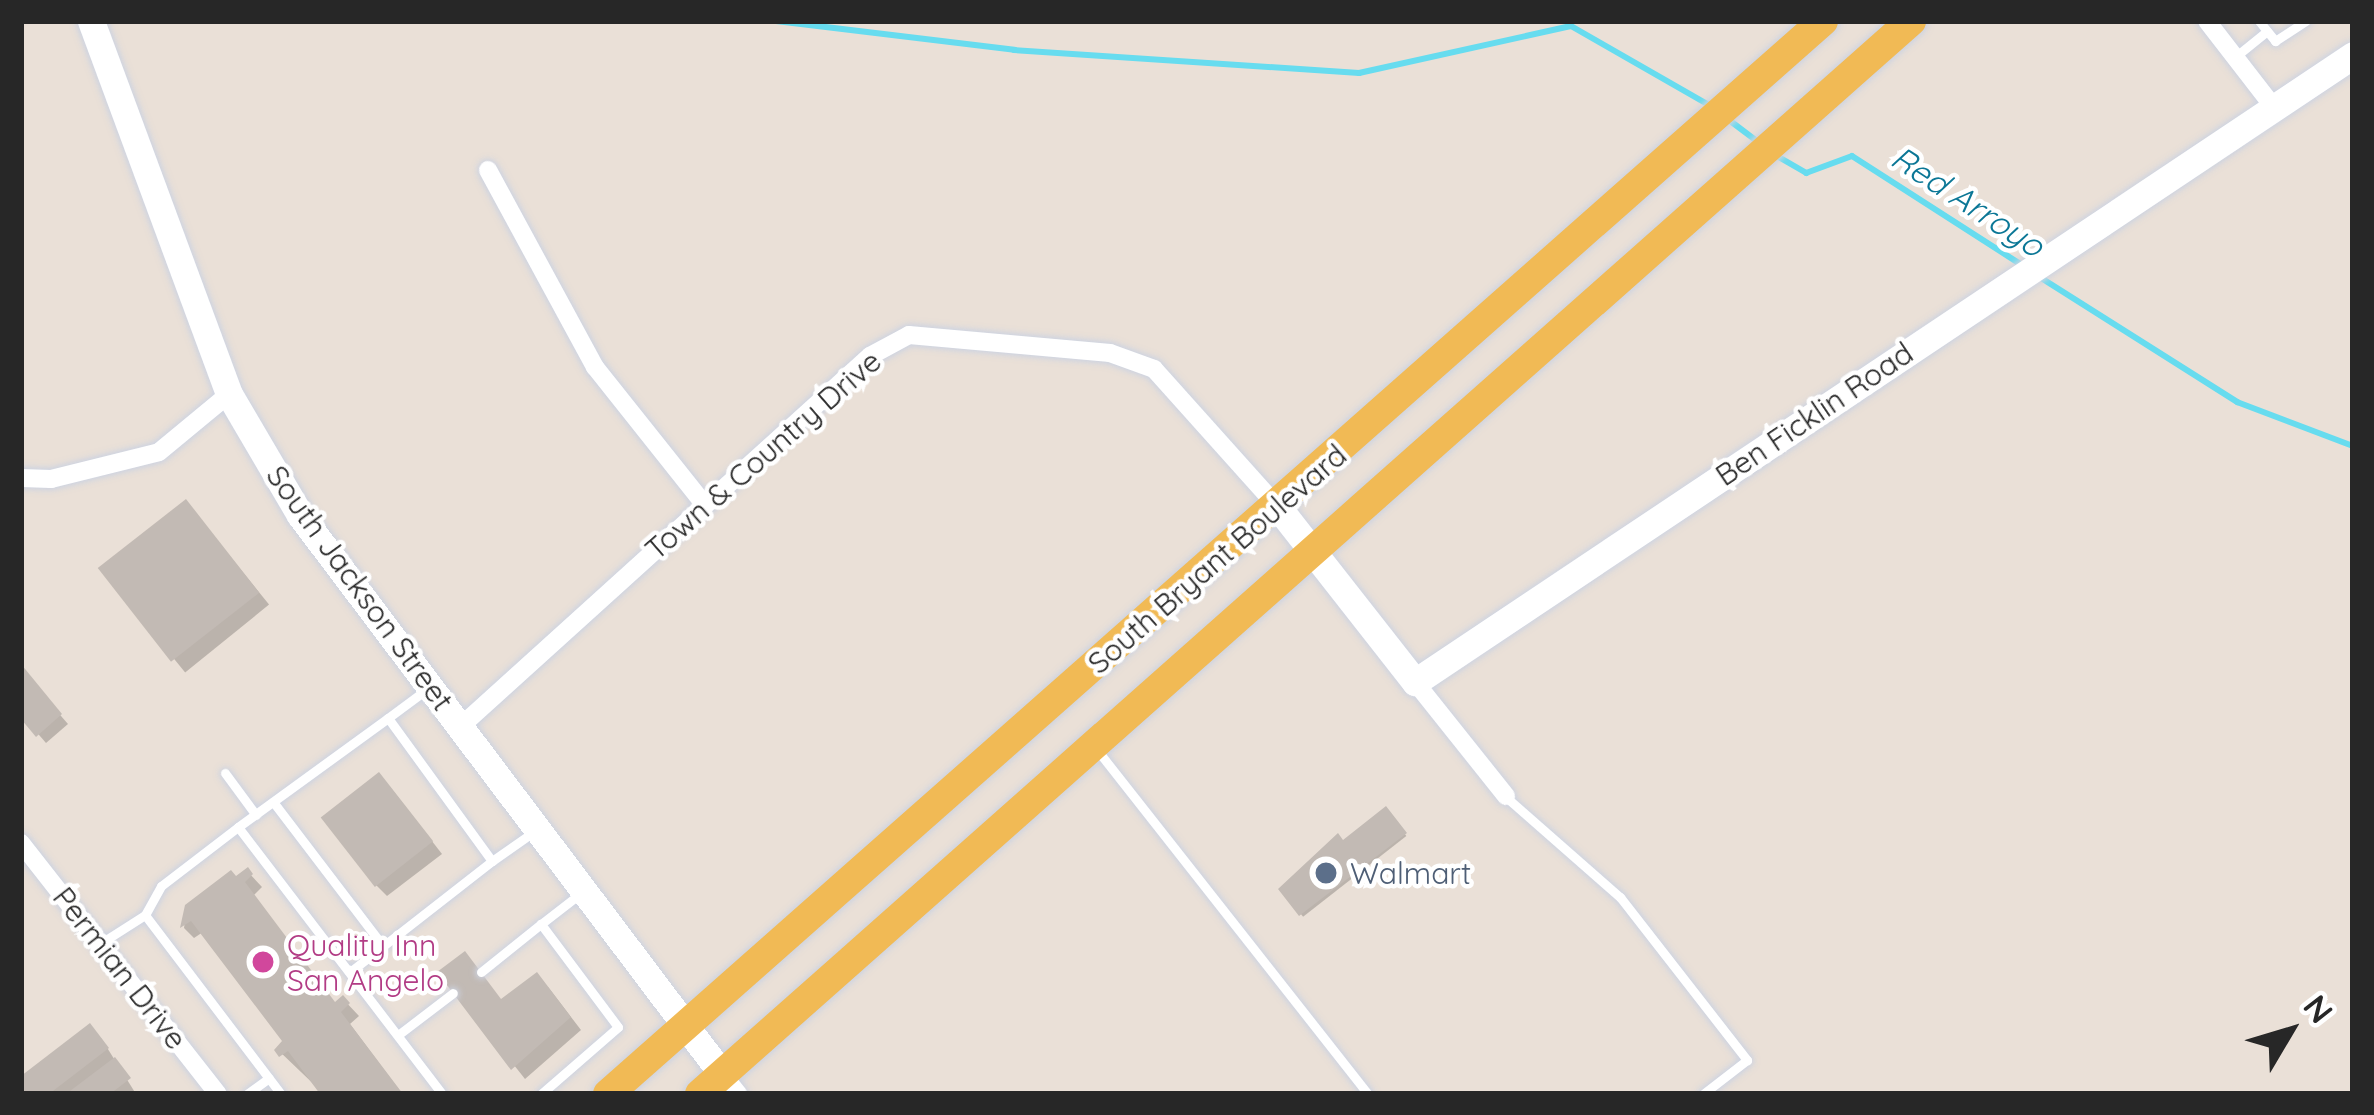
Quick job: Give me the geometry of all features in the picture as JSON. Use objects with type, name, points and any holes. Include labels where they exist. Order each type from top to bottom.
[{"type":"main road","name":"South Bryant Boulevard","points":[[720,1087],[1312,551],[1911,21]]},
{"type":"main road","name":"South Bryant Boulevard","points":[[608,1094],[1815,28]]},
{"type":"street","name":"South Jackson Street","points":[[91,21],[229,394],[300,515],[685,1027],[720,1087]]},
{"type":"street","points":[[2207,21],[2272,105]]},
{"type":"street","name":"Ben Ficklin Road","points":[[1415,682],[1986,299],[2221,148],[2272,105],[2353,55]]},
{"type":"street","points":[[488,170],[595,367],[703,503]]},
{"type":"street","name":"Town & Country Drive","points":[[460,727],[870,356],[909,335],[951,334],[1110,353],[1154,369],[1277,506]]},
{"type":"street","points":[[21,478],[51,479],[159,452],[229,394]]},
{"type":"street","points":[[1277,506],[1506,796]]},
{"type":"street","name":"Permian Drive","points":[[21,843],[218,1094]]},
{"type":"lane","points":[[2259,21],[2275,41],[2306,21]]},
{"type":"lane","points":[[2235,57],[2267,31]]},
{"type":"lane","points":[[100,943],[145,915],[161,886],[430,687]]},
{"type":"lane","points":[[388,718],[492,861]]},
{"type":"lane","points":[[1094,747],[1368,1094]]},
{"type":"lane","points":[[225,773],[256,815]]},
{"type":"lane","points":[[1506,796],[1620,897],[1747,1060],[1703,1094]]},
{"type":"lane","points":[[274,803],[382,945]]},
{"type":"lane","points":[[238,827],[442,1094]]},
{"type":"lane","points":[[350,972],[535,830]]},
{"type":"lane","points":[[481,972],[580,893]]},
{"type":"lane","points":[[145,915],[281,1094]]},
{"type":"lane","points":[[541,924],[619,1028],[542,1094]]},
{"type":"lane","points":[[398,1035],[453,993]]},
{"type":"lane","points":[[247,1094],[269,1078]]},
{"type":"building","points":[[186,499],[259,593],[171,662],[98,568]]},
{"type":"building","points":[[21,664],[62,714],[36,737],[21,719]]},
{"type":"building","points":[[379,772],[433,841],[375,887],[321,818]]},
{"type":"building","name":"Walmart","points":[[1386,806],[1407,833],[1299,916],[1278,889],[1338,833],[1343,840]]},
{"type":"building","name":"Quality Inn San Angelo","points":[[248,867],[253,874],[245,882],[335,1002],[343,995],[350,1003],[341,1012],[403,1094],[320,1094],[288,1051],[279,1057],[274,1050],[282,1041],[191,921],[180,928],[185,905],[231,870],[236,876]]},
{"type":"building","points":[[465,951],[501,999],[537,972],[571,1017],[511,1070],[437,972]]},
{"type":"building","points":[[90,1023],[109,1048],[49,1094],[21,1094],[21,1076]]},
{"type":"building","points":[[115,1057],[131,1078],[110,1094],[66,1094]]},
{"type":"waterway","name":"Red Arroyo","points":[[776,21],[1014,50],[1359,73],[1571,26],[1709,105]]},
{"type":"waterway","name":"Red Arroyo","points":[[1729,120],[1757,141]]},
{"type":"waterway","name":"Red Arroyo","points":[[1777,156],[1806,173],[1852,156],[2022,265]]},
{"type":"waterway","name":"Red Arroyo","points":[[2038,276],[2237,402],[2353,446]]},
{"type":"place","name":"Walmart","points":[[1326,873]]},
{"type":"place","name":"Quality Inn San Angelo","points":[[263,962]]}]
